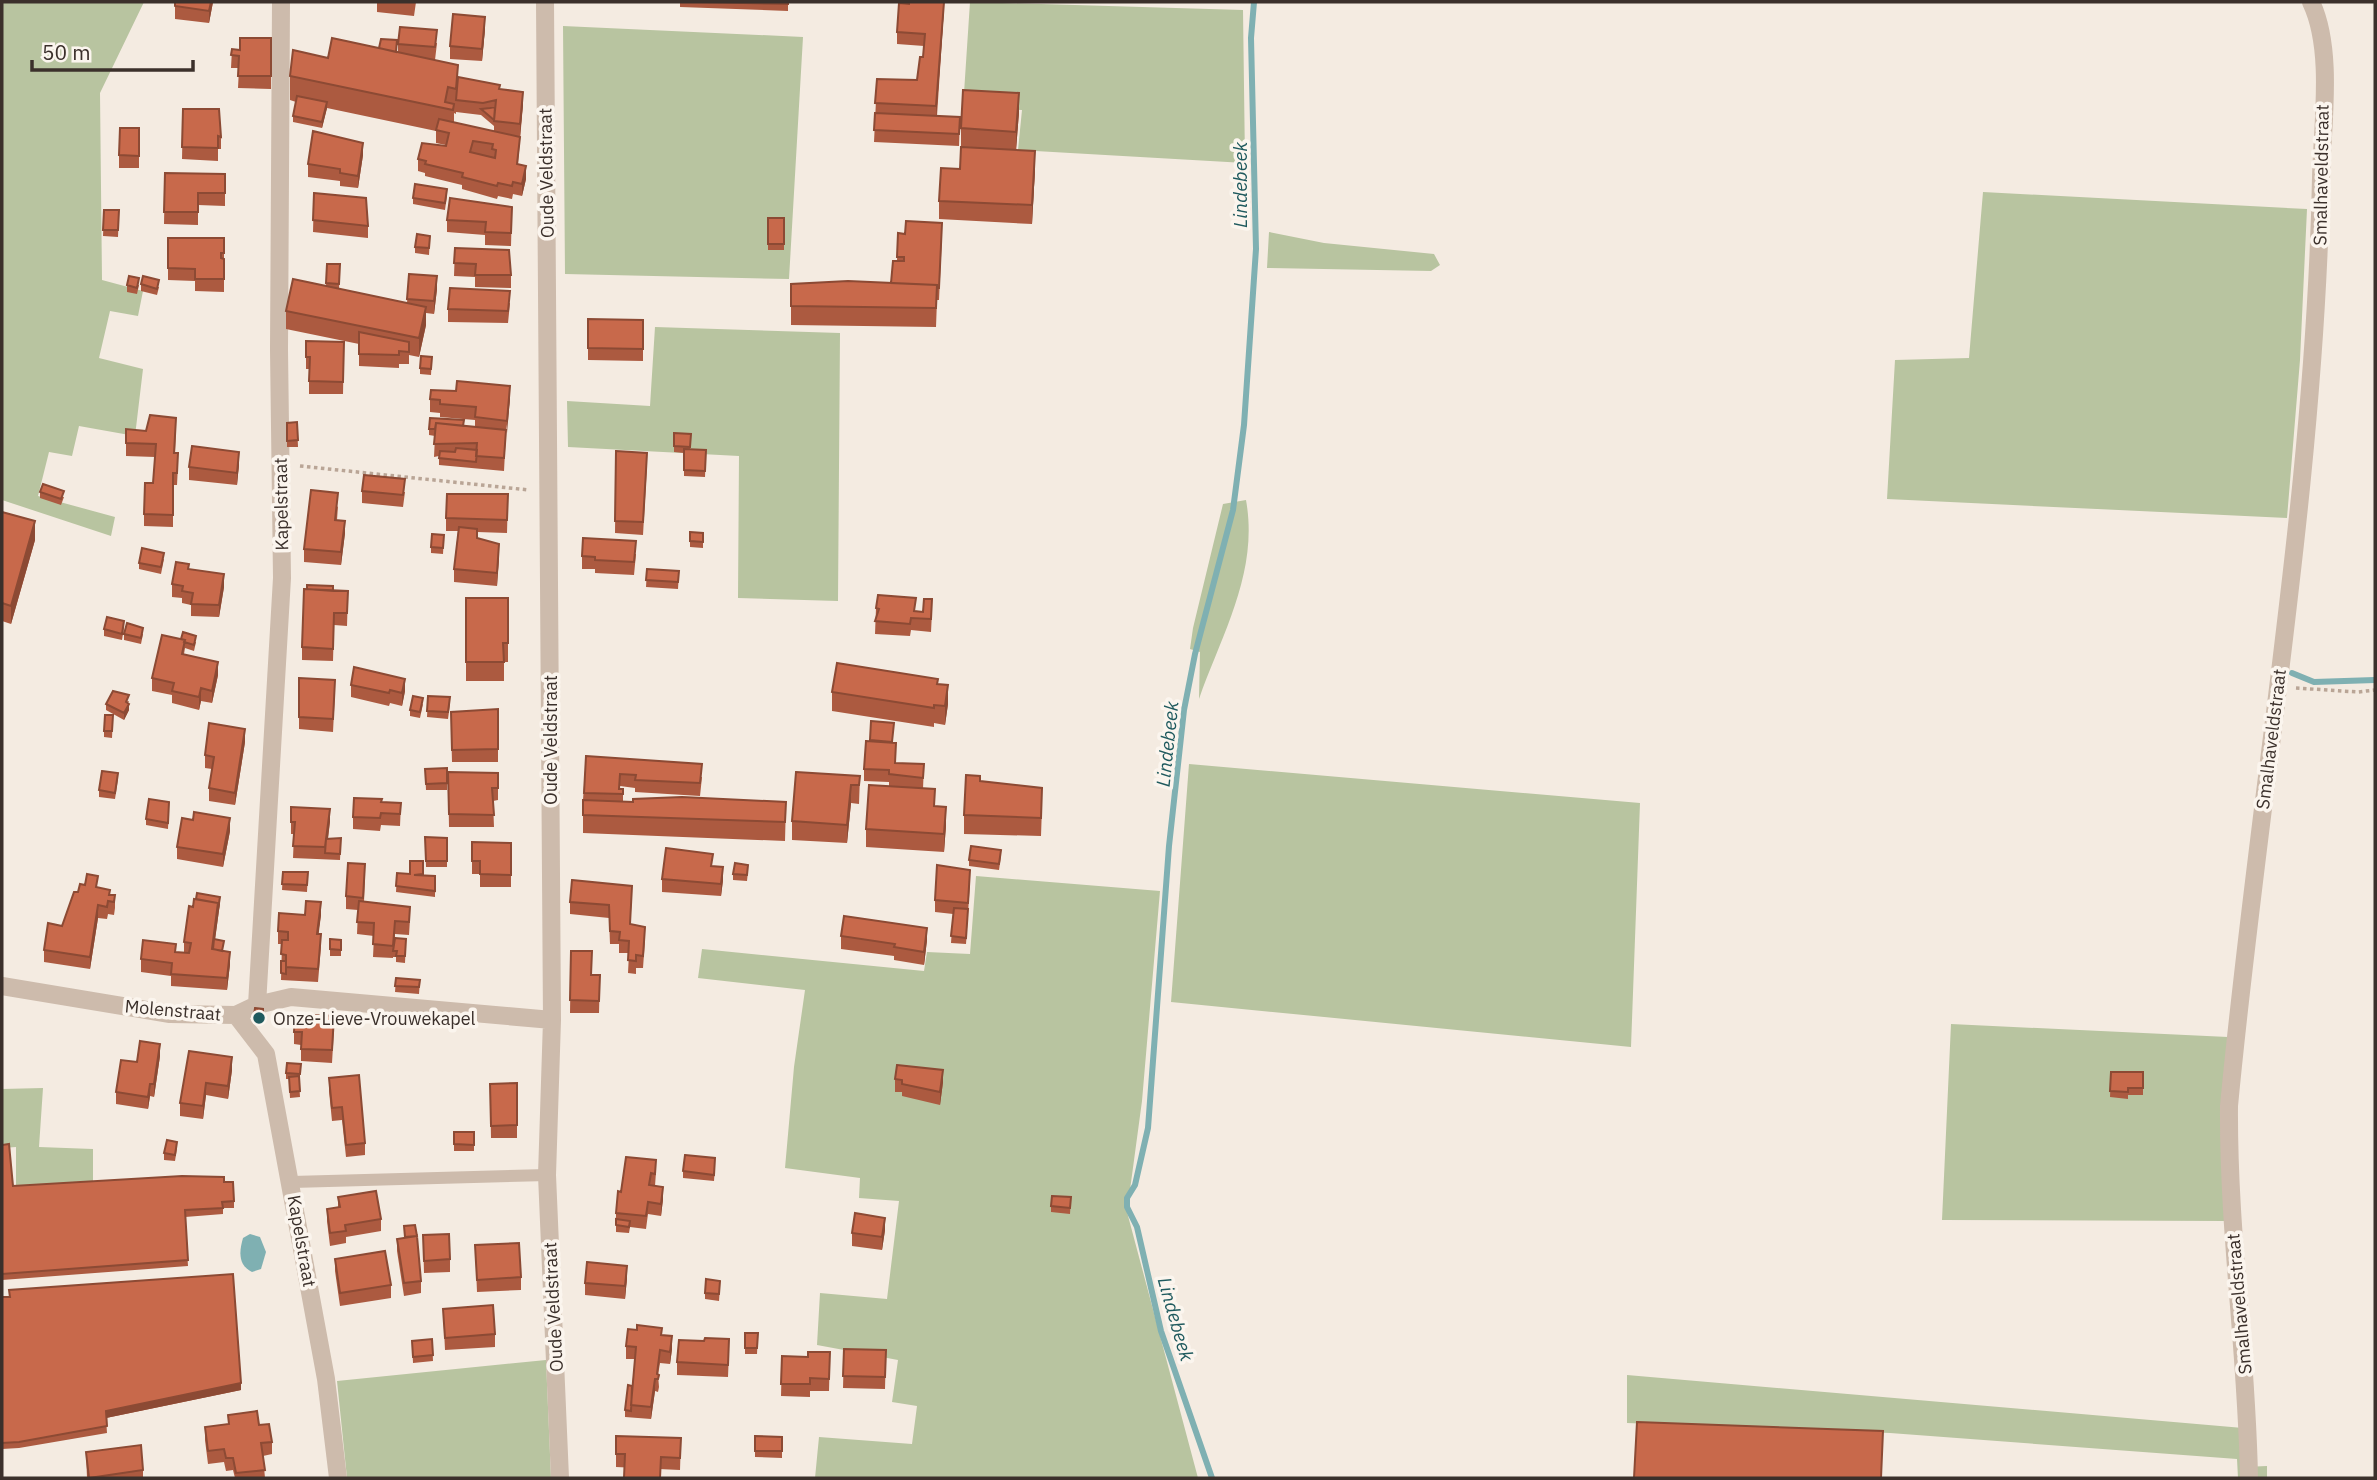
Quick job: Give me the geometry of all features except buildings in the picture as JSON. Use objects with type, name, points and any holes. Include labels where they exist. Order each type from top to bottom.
[{"type":"street","name":"Kapelstraat","points":[[257,1005],[282,578],[281,2]]},
{"type":"street","name":"Oude Veldstraat","points":[[545,2],[551,1020],[547,1175],[560,1478]]},
{"type":"street","name":"Smalhaveldstraat","points":[[2249,1478],[2248,1417],[2229,1174],[2229,1106],[2319,290],[2324,48],[2311,2]]},
{"type":"street","name":"Molenstraat","points":[[2,986],[170,1014],[236,1015],[257,1005],[291,997],[551,1020]]},
{"type":"street","name":"Kapelstraat","points":[[236,1015],[266,1054],[292,1182],[326,1379],[338,1478]]},
{"type":"lane","points":[[292,1182],[547,1175]]},
{"type":"path","points":[[280,464],[549,492]]},
{"type":"path","points":[[2278,680],[2299,689],[2375,690]]},
{"type":"green space","points":[[2,2],[144,2],[100,93],[102,280],[143,291],[138,316],[110,311],[99,358],[143,369],[135,436],[79,426],[72,456],[49,452],[38,496],[115,517],[111,536],[2,500]]},
{"type":"green space","points":[[970,2],[1243,10],[1245,163],[1018,150],[1022,110],[963,108]]},
{"type":"green space","points":[[563,26],[803,37],[789,279],[565,274]]},
{"type":"green space","points":[[1983,192],[2307,209],[2300,360],[2287,518],[1887,499],[1895,360],[1969,358]]},
{"type":"green space","points":[[1269,232],[1324,243],[1434,254],[1440,265],[1431,271],[1267,268]]},
{"type":"green space","points":[[655,327],[840,333],[838,601],[738,598],[739,456],[568,447],[567,401],[650,406]]},
{"type":"green space","points":[[1246,500],[1249,527],[1243,577],[1199,699],[1200,652],[1190,649],[1193,628],[1223,504]]},
{"type":"green space","points":[[1189,764],[1640,803],[1631,1047],[1171,1002]]},
{"type":"green space","points":[[976,876],[1160,891],[1142,1101],[1127,1212],[1198,1478],[815,1478],[819,1437],[912,1444],[917,1406],[892,1402],[898,1360],[817,1345],[820,1293],[887,1299],[899,1201],[859,1198],[860,1178],[785,1168],[794,1067],[805,990],[698,978],[702,949],[924,971],[927,952],[970,954]]},
{"type":"green space","points":[[1951,1024],[2228,1037],[2226,1221],[1942,1220]]},
{"type":"green space","points":[[43,1088],[39,1147],[93,1149],[93,1185],[16,1190],[16,1147],[2,1148],[2,1089]]},
{"type":"green space","points":[[546,1360],[551,1478],[347,1478],[337,1381]]},
{"type":"green space","points":[[1627,1375],[2243,1428],[2244,1467],[2267,1466],[2267,1478],[2238,1478],[2237,1459],[1890,1433],[1627,1423]]},
{"type":"water","points":[[250,1234],[260,1237],[266,1252],[261,1269],[252,1272],[244,1266],[240,1253],[243,1238]]},
{"type":"waterway","name":"Lindebeek","points":[[1212,1478],[1161,1331],[1137,1227],[1127,1207],[1127,1198],[1135,1185],[1148,1128],[1169,846],[1184,710],[1195,654],[1233,510],[1244,425],[1256,249],[1251,38],[1254,2]]},
{"type":"waterway","points":[[2292,673],[2314,682],[2375,680]]},
{"type":"place","name":"Onze-Lieve-Vrouwekapel","points":[[259,1018]]}]
